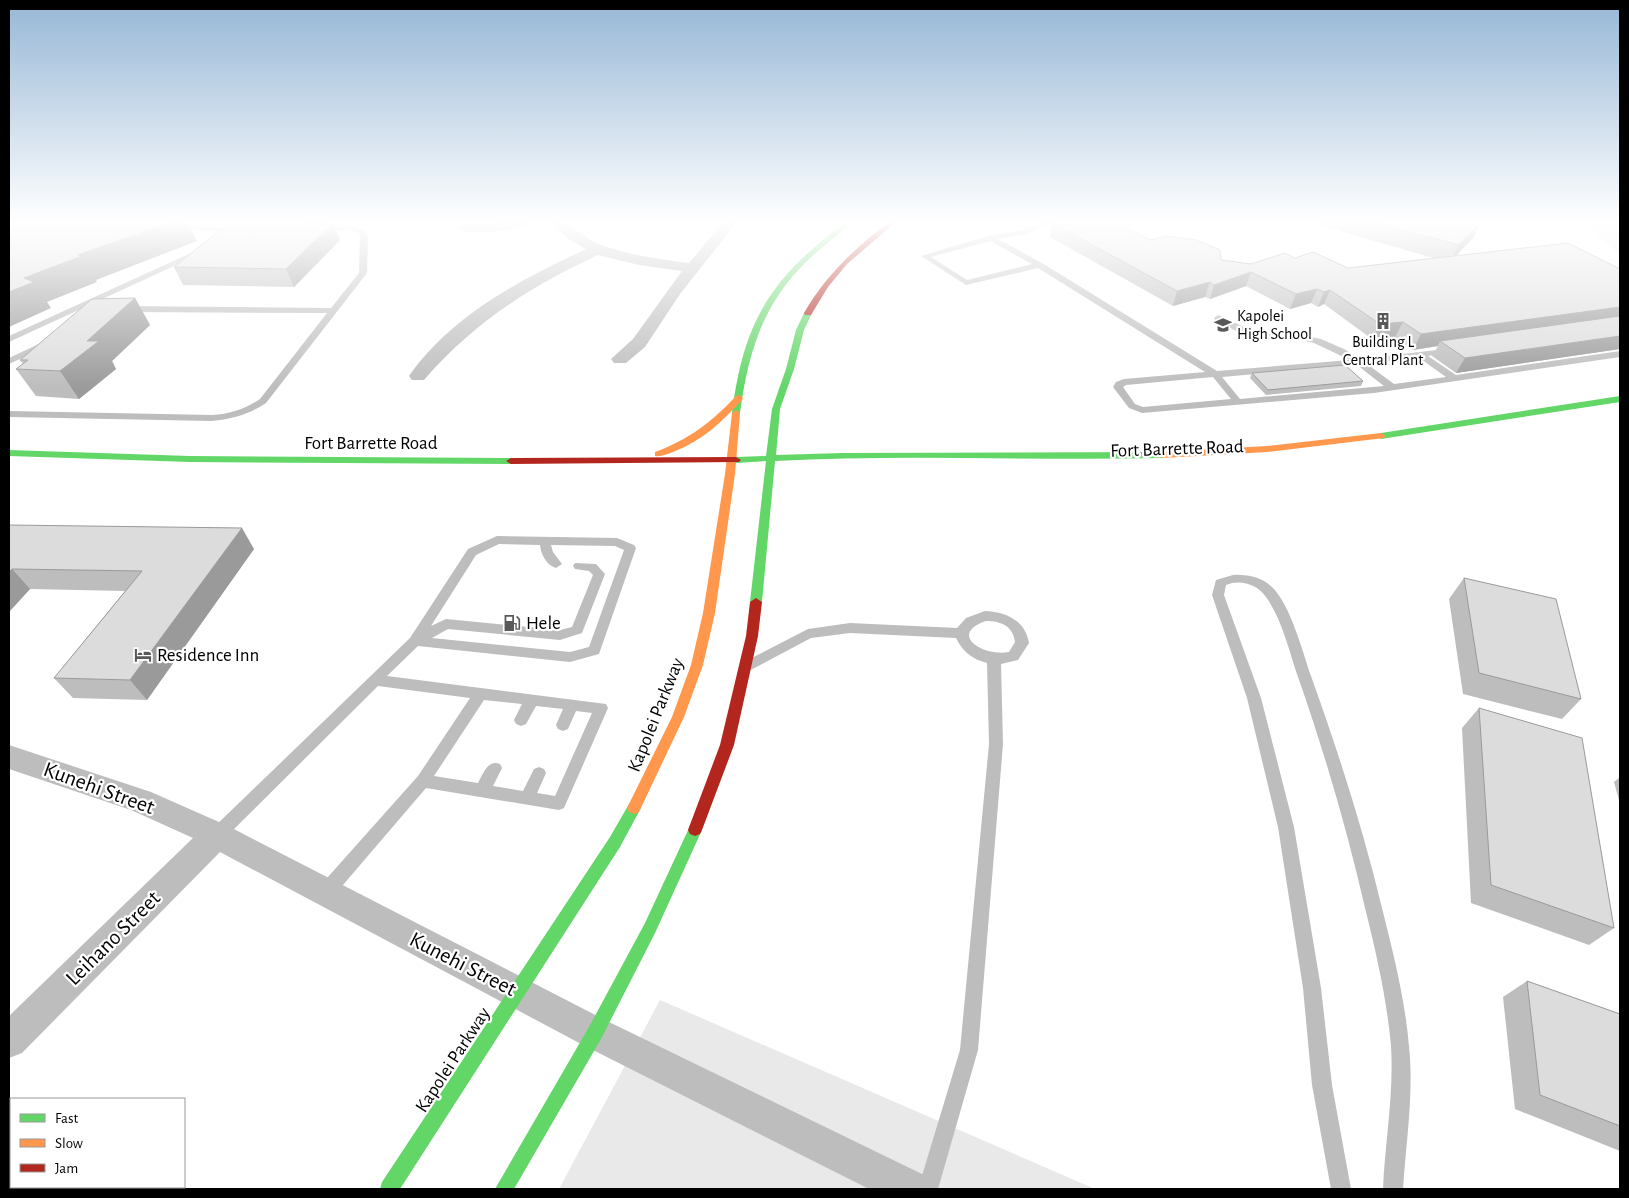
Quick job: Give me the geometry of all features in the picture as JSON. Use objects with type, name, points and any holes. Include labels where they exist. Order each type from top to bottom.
[{"type":"main road","name":"Kapolei Parkway","points":[[389,1189],[615,842],[648,783],[690,686],[704,639],[732,460],[742,368],[747,346],[768,301],[786,278]]},
{"type":"main road","points":[[504,1189],[595,1033],[688,849],[726,745],[752,636],[776,409],[790,369],[800,330],[817,295],[831,278]]},
{"type":"main road","points":[[638,460],[699,439],[717,424],[739,398]]},
{"type":"main road","name":"Fort Barrette Road","points":[[9,453],[137,458],[770,461],[902,456],[1137,456],[1269,449],[1367,438],[1620,400]]},
{"type":"main road","points":[[776,409],[788,428]]},
{"type":"main road","points":[[814,445],[853,452],[902,456]]},
{"type":"main road","name":"Fort Barrette Road","points":[[770,461],[799,469]]},
{"type":"street","points":[[418,376],[450,340],[494,304],[538,278]]},
{"type":"street","points":[[620,359],[639,343],[685,278]]},
{"type":"street","name":"Kunehi Street","points":[[9,756],[68,774],[141,801],[217,835],[595,1033],[910,1189]]},
{"type":"street","name":"Leihano Street","points":[[9,1040],[217,835]]},
{"type":"lane","points":[[9,339],[143,278]]},
{"type":"lane","points":[[9,414],[212,418],[241,413],[263,401],[358,278]]},
{"type":"lane","points":[[960,278],[966,282],[984,278]]},
{"type":"lane","points":[[1060,278],[1216,375],[1238,402]]},
{"type":"lane","points":[[95,300],[104,303]]},
{"type":"lane","points":[[116,310],[333,311]]},
{"type":"lane","points":[[1218,318],[1251,335],[1268,338],[1304,338],[1322,343],[1360,362],[1391,387]]},
{"type":"lane","points":[[9,361],[52,341]]},
{"type":"lane","points":[[1463,348],[1360,362],[1124,382],[1119,384],[1118,387],[1132,406],[1142,410],[1391,387],[1620,354]]},
{"type":"lane","points":[[1419,354],[1454,378]]},
{"type":"lane","points":[[217,835],[415,641],[472,552],[497,540],[617,542],[630,548],[594,651],[570,657],[415,641]]},
{"type":"lane","points":[[545,541],[547,553],[556,564]]},
{"type":"lane","points":[[415,641],[446,624],[560,635],[577,630],[599,574],[592,567],[579,566]]},
{"type":"lane","points":[[1341,1189],[1322,1085],[1311,978],[1286,827],[1254,698],[1218,595],[1220,583],[1234,578],[1259,584],[1271,594],[1316,705],[1356,838],[1376,918],[1395,1010],[1400,1048],[1400,1099],[1394,1154],[1393,1189]]},
{"type":"lane","points":[[986,616],[995,616],[1012,623],[1022,636],[1019,650],[1004,659],[994,660],[974,654],[967,648],[962,633],[969,621],[986,616]]},
{"type":"lane","points":[[745,668],[782,650],[808,634],[850,628],[962,633]]},
{"type":"lane","points":[[928,1189],[969,1050],[996,744],[994,660]]},
{"type":"lane","points":[[374,680],[601,708],[575,771],[559,803],[423,781]]},
{"type":"lane","points":[[325,893],[423,781],[480,694]]},
{"type":"lane","points":[[521,720],[532,700]]},
{"type":"lane","points":[[562,725],[572,705]]},
{"type":"lane","points":[[482,790],[495,768]]},
{"type":"lane","points":[[527,797],[539,773]]},
{"type":"shaded area","points":[[660,1000],[1095,1189],[559,1189]]},
{"type":"building","points":[[9,278],[24,278],[34,282],[9,292]]},
{"type":"building","points":[[1153,278],[1234,278],[1214,285],[1210,282],[1177,291]]},
{"type":"building","points":[[1263,278],[1620,278],[1620,307],[1421,334],[1403,322],[1380,324],[1330,290],[1324,292],[1317,289],[1296,294]]},
{"type":"building","points":[[135,298],[87,341],[99,341],[60,371],[16,369],[28,360],[20,360],[92,299]]},
{"type":"building","points":[[1620,316],[1620,336],[1465,358],[1440,341]]},
{"type":"building","points":[[1345,365],[1363,381],[1268,390],[1252,373]]},
{"type":"building","points":[[9,525],[242,528],[130,680],[54,678],[142,571],[12,569],[9,572]]},
{"type":"building","points":[[1464,578],[1556,599],[1581,699],[1479,673]]},
{"type":"building","points":[[1479,708],[1582,738],[1614,928],[1491,885]]},
{"type":"building","points":[[1527,981],[1620,1014],[1620,1126],[1540,1095]]},
{"type":"traffic: fast","points":[[736,413],[740,381],[747,352],[756,327],[769,303],[788,278]]},
{"type":"traffic: fast","points":[[756,602],[776,409],[790,369],[800,330],[808,313]]},
{"type":"traffic: fast","points":[[1381,436],[1620,399]]},
{"type":"traffic: fast","points":[[9,453],[190,459],[511,461]]},
{"type":"traffic: fast","points":[[736,460],[896,455],[1162,455]]},
{"type":"traffic: fast","points":[[389,1189],[615,842],[634,808]]},
{"type":"traffic: fast","points":[[504,1189],[595,1033],[650,928],[695,830]]},
{"type":"traffic: slow","points":[[658,454],[693,439],[721,417],[739,398]]},
{"type":"traffic: slow","points":[[634,808],[678,717],[697,665],[709,613],[730,474],[736,413]]},
{"type":"traffic: slow","points":[[1162,455],[1267,449],[1381,436]]},
{"type":"traffic: jam","points":[[808,313],[831,278]]},
{"type":"traffic: jam","points":[[511,461],[736,460]]},
{"type":"traffic: jam","points":[[695,830],[727,745],[752,636],[756,602]]},
{"type":"place","name":"Building L Central Plant","points":[[1383,321]]},
{"type":"place","name":"Kapolei High School","points":[[1223,325]]},
{"type":"place","name":"Hele","points":[[512,623]]},
{"type":"place","name":"Residence Inn","points":[[143,655]]}]
